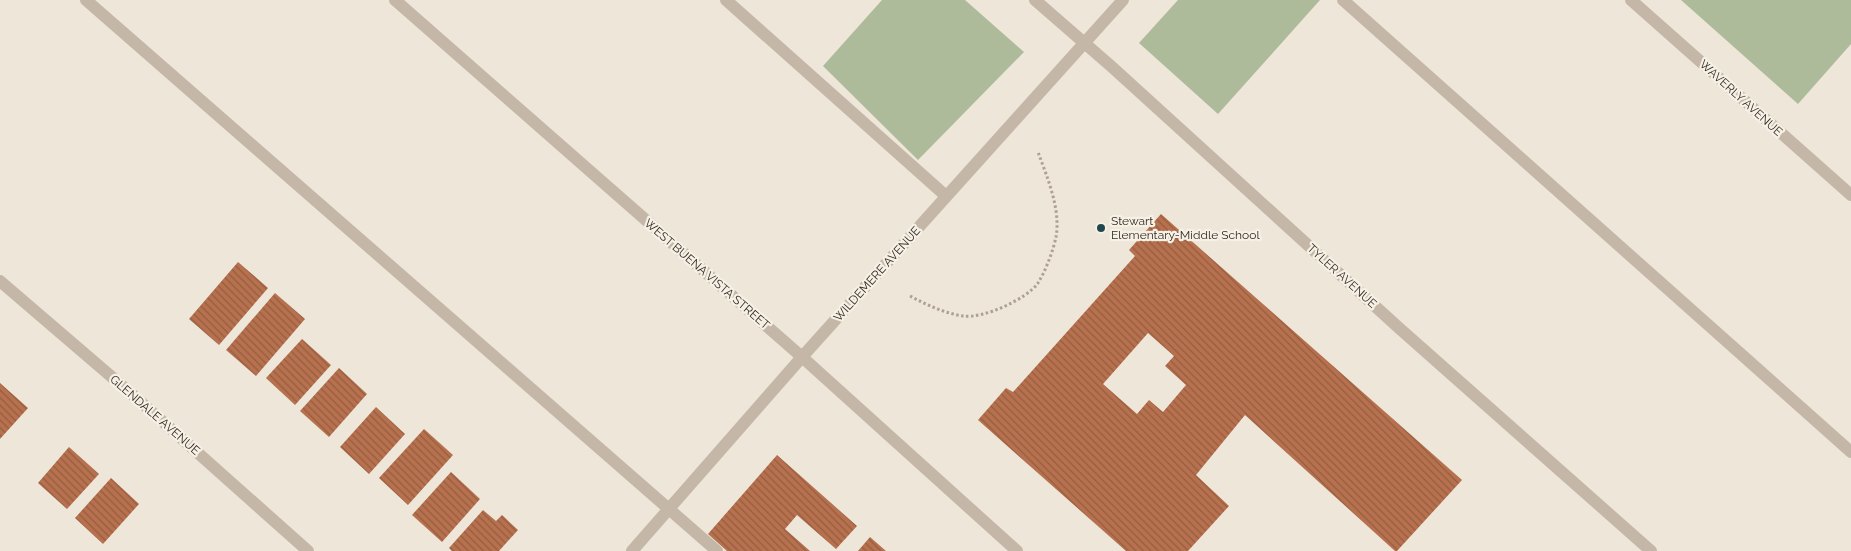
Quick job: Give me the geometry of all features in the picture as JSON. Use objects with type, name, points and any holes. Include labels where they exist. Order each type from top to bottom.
[{"type":"street","points":[[86,0],[717,551]]},
{"type":"street","name":"WEST BUENA VISTA STREET","points":[[395,0],[802,357],[1017,551]]},
{"type":"street","points":[[726,0],[946,196]]},
{"type":"street","name":"TYLER AVENUE","points":[[1035,0],[1112,67],[1407,335],[1651,551]]},
{"type":"street","name":"WILDEMERE AVENUE","points":[[632,551],[802,357],[1123,0]]},
{"type":"street","points":[[1343,0],[1851,452]]},
{"type":"street","name":"WAVERLY AVENUE","points":[[1631,0],[1851,195]]},
{"type":"street","name":"GLENDALE AVENUE","points":[[0,281],[134,396],[308,551]]},
{"type":"path","points":[[910,296],[930,307],[964,316],[987,313],[1013,302],[1037,284],[1045,269],[1056,236],[1054,199],[1038,152]]},
{"type":"green space","points":[[882,0],[965,0],[1024,52],[918,160],[823,66]]},
{"type":"green space","points":[[1178,0],[1320,0],[1218,114],[1139,43]]},
{"type":"green space","points":[[1681,0],[1851,0],[1851,44],[1798,104]]},
{"type":"building","name":"Stewart Elementary-Middle School","points":[[1161,214],[1462,480],[1395,551],[1245,415],[1196,475],[1229,506],[1188,551],[1126,551],[978,420],[1006,388],[1013,392],[1135,256],[1129,250]],"holes":[[[1148,333],[1174,356],[1165,366],[1186,385],[1163,412],[1149,400],[1137,414],[1103,384]]]},
{"type":"building","points":[[238,262],[268,288],[219,345],[189,319]]},
{"type":"building","points":[[275,293],[305,319],[256,376],[226,350]]},
{"type":"building","points":[[302,339],[331,365],[295,405],[266,378]]},
{"type":"building","points":[[339,368],[367,394],[329,437],[300,411]]},
{"type":"building","points":[[0,383],[28,408],[0,439]]},
{"type":"building","points":[[376,407],[405,434],[369,474],[340,447]]},
{"type":"building","points":[[424,429],[453,455],[408,505],[379,478]]},
{"type":"building","points":[[69,447],[99,474],[67,509],[38,483]]},
{"type":"building","points":[[777,455],[857,526],[836,549],[797,515],[785,529],[810,551],[727,551],[708,534]]},
{"type":"building","points":[[451,472],[480,499],[442,542],[412,515]]},
{"type":"building","points":[[111,478],[139,504],[103,544],[75,518]]},
{"type":"building","points":[[483,510],[496,521],[502,515],[518,530],[499,551],[452,551],[449,548]]},
{"type":"building","points":[[870,537],[886,551],[858,551]]},
{"type":"place","name":"Stewart Elementary-Middle School","points":[[1101,228]]}]
